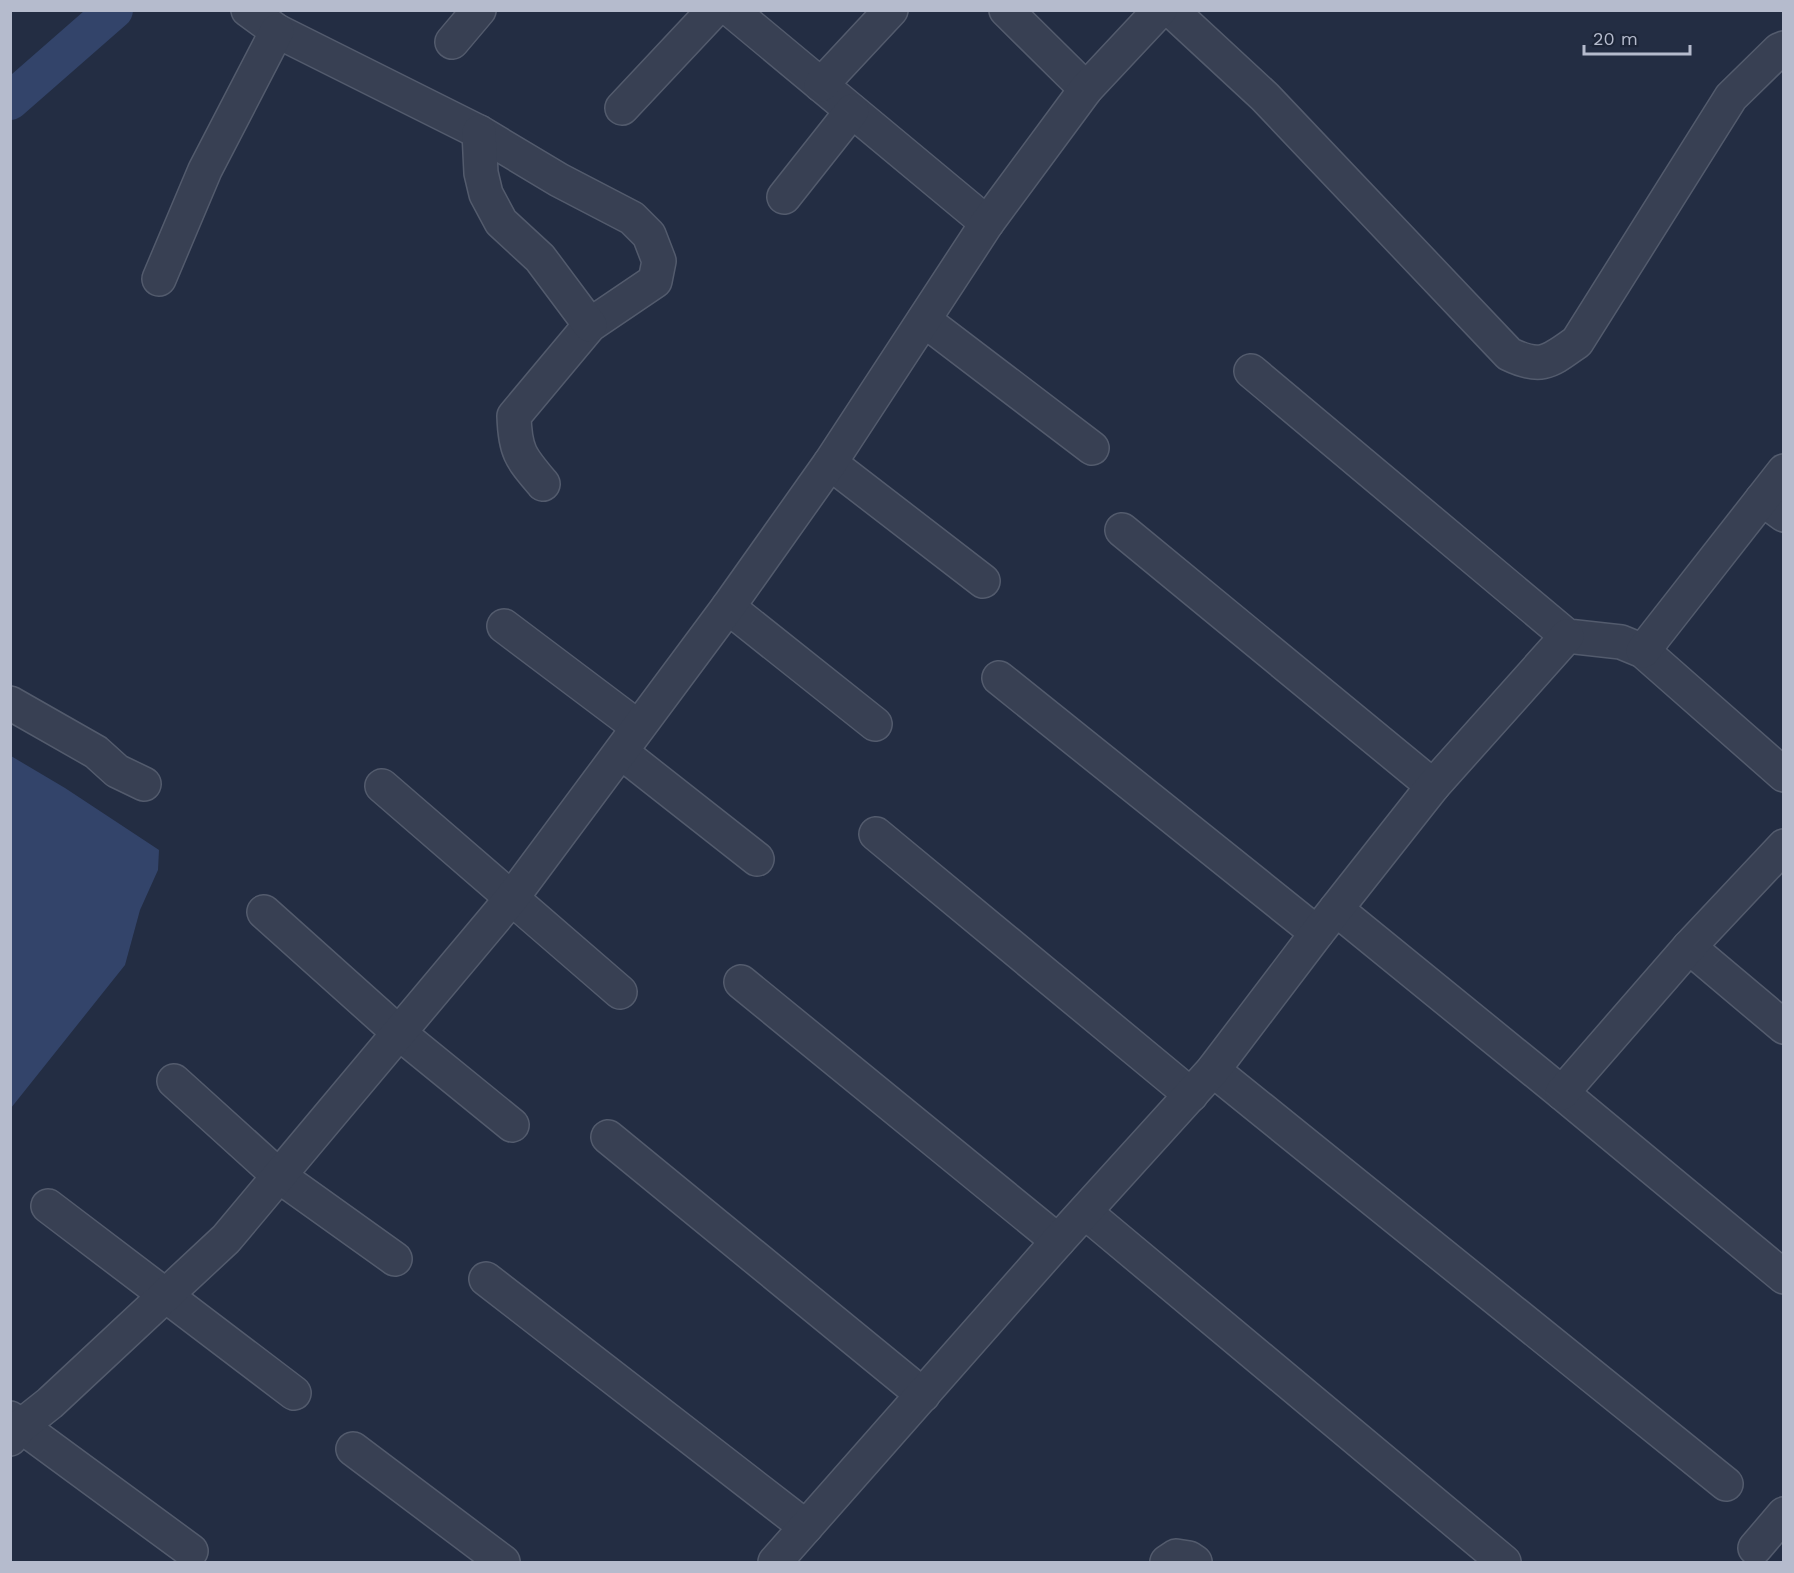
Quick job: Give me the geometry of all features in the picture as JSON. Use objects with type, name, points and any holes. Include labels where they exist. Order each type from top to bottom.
[{"type":"street","points":[[248,10],[277,32],[479,132],[559,180],[632,218],[650,235],[659,261],[655,281],[590,325],[514,417],[514,439],[523,460],[543,484]]},
{"type":"street","points":[[452,42],[479,10]]},
{"type":"street","points":[[622,108],[714,10]]},
{"type":"street","points":[[731,10],[987,223]]},
{"type":"street","points":[[820,85],[891,10]]},
{"type":"street","points":[[1006,10],[1086,89]]},
{"type":"street","points":[[191,1551],[14,1428],[50,1403],[226,1239],[512,899],[728,607],[830,463],[987,223],[1086,89],[1160,10]]},
{"type":"street","points":[[1171,10],[1265,97],[1509,354],[1526,362],[1550,361],[1577,342],[1731,97],[1779,50],[1784,48]]},
{"type":"street","points":[[159,279],[205,170],[277,32]]},
{"type":"street","points":[[784,197],[852,111]]},
{"type":"street","points":[[479,132],[481,172],[486,194],[501,222],[540,258],[590,325]]},
{"type":"street","points":[[924,320],[1092,448]]},
{"type":"street","points":[[1251,370],[1567,636],[1621,642],[1643,651],[1784,775]]},
{"type":"street","points":[[830,463],[983,581]]},
{"type":"street","points":[[1643,651],[1773,507],[1784,471]]},
{"type":"street","points":[[1122,530],[1433,786]]},
{"type":"street","points":[[728,607],[875,724]]},
{"type":"street","points":[[504,626],[757,859]]},
{"type":"street","points":[[775,1563],[1058,1241],[1213,1070],[1326,921],[1433,786],[1567,636]]},
{"type":"street","points":[[999,678],[1562,1093],[1784,1277]]},
{"type":"street","points":[[10,703],[96,752],[117,771],[144,784]]},
{"type":"street","points":[[382,786],[620,992]]},
{"type":"street","points":[[876,834],[1191,1095]]},
{"type":"street","points":[[1562,1093],[1689,947],[1784,846]]},
{"type":"street","points":[[264,912],[399,1033],[512,1125]]},
{"type":"street","points":[[1689,947],[1784,1027]]},
{"type":"street","points":[[741,982],[1058,1241]]},
{"type":"street","points":[[1213,1070],[1726,1484]]},
{"type":"street","points":[[174,1081],[279,1176],[395,1259]]},
{"type":"street","points":[[608,1137],[923,1395]]},
{"type":"street","points":[[48,1206],[294,1393]]},
{"type":"street","points":[[1085,1212],[1504,1563]]},
{"type":"street","points":[[486,1279],[806,1527]]},
{"type":"street","points":[[353,1449],[503,1563]]},
{"type":"street","points":[[1755,1548],[1784,1514]]},
{"type":"water","points":[[11,756],[65,788],[159,850],[158,870],[140,910],[125,965],[11,1108]]},
{"type":"waterway","points":[[10,101],[114,10]]}]
